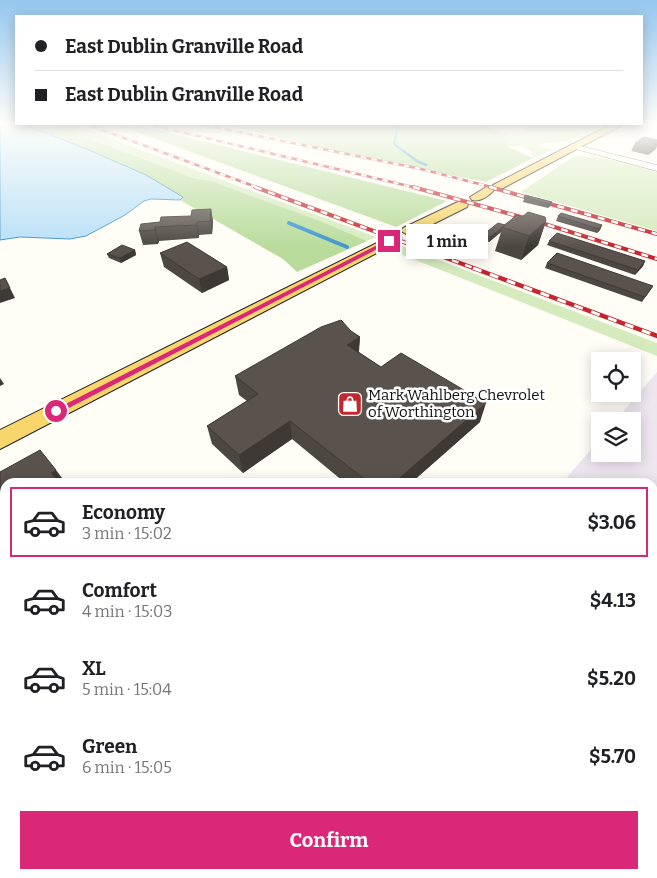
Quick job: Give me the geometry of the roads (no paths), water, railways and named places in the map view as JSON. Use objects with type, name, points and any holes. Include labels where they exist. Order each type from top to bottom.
[{"type":"main road","points":[[476,197],[538,165]]},
{"type":"main road","points":[[408,231],[462,204]]},
{"type":"main road","points":[[0,440],[389,241]]},
{"type":"main road","points":[[0,427],[126,375]]},
{"type":"water","points":[[0,165],[123,165],[146,175],[183,197],[180,200],[151,199],[144,201],[125,215],[86,236],[70,239],[20,237],[0,240]]},
{"type":"waterway","points":[[289,223],[347,247]]},
{"type":"tunnel","points":[[389,241],[408,231]]},
{"type":"railway","points":[[197,165],[259,188]]},
{"type":"railway","points":[[320,165],[414,187]]},
{"type":"railway","points":[[401,165],[495,188]]},
{"type":"railway","points":[[255,187],[476,269]]},
{"type":"railway","points":[[414,187],[532,220],[657,259]]},
{"type":"railway","points":[[490,187],[657,234]]},
{"type":"railway","points":[[473,268],[657,336]]},
{"type":"place","name":"Mark Wahlberg Chevrolet of Worthington","points":[[350,404]]}]
